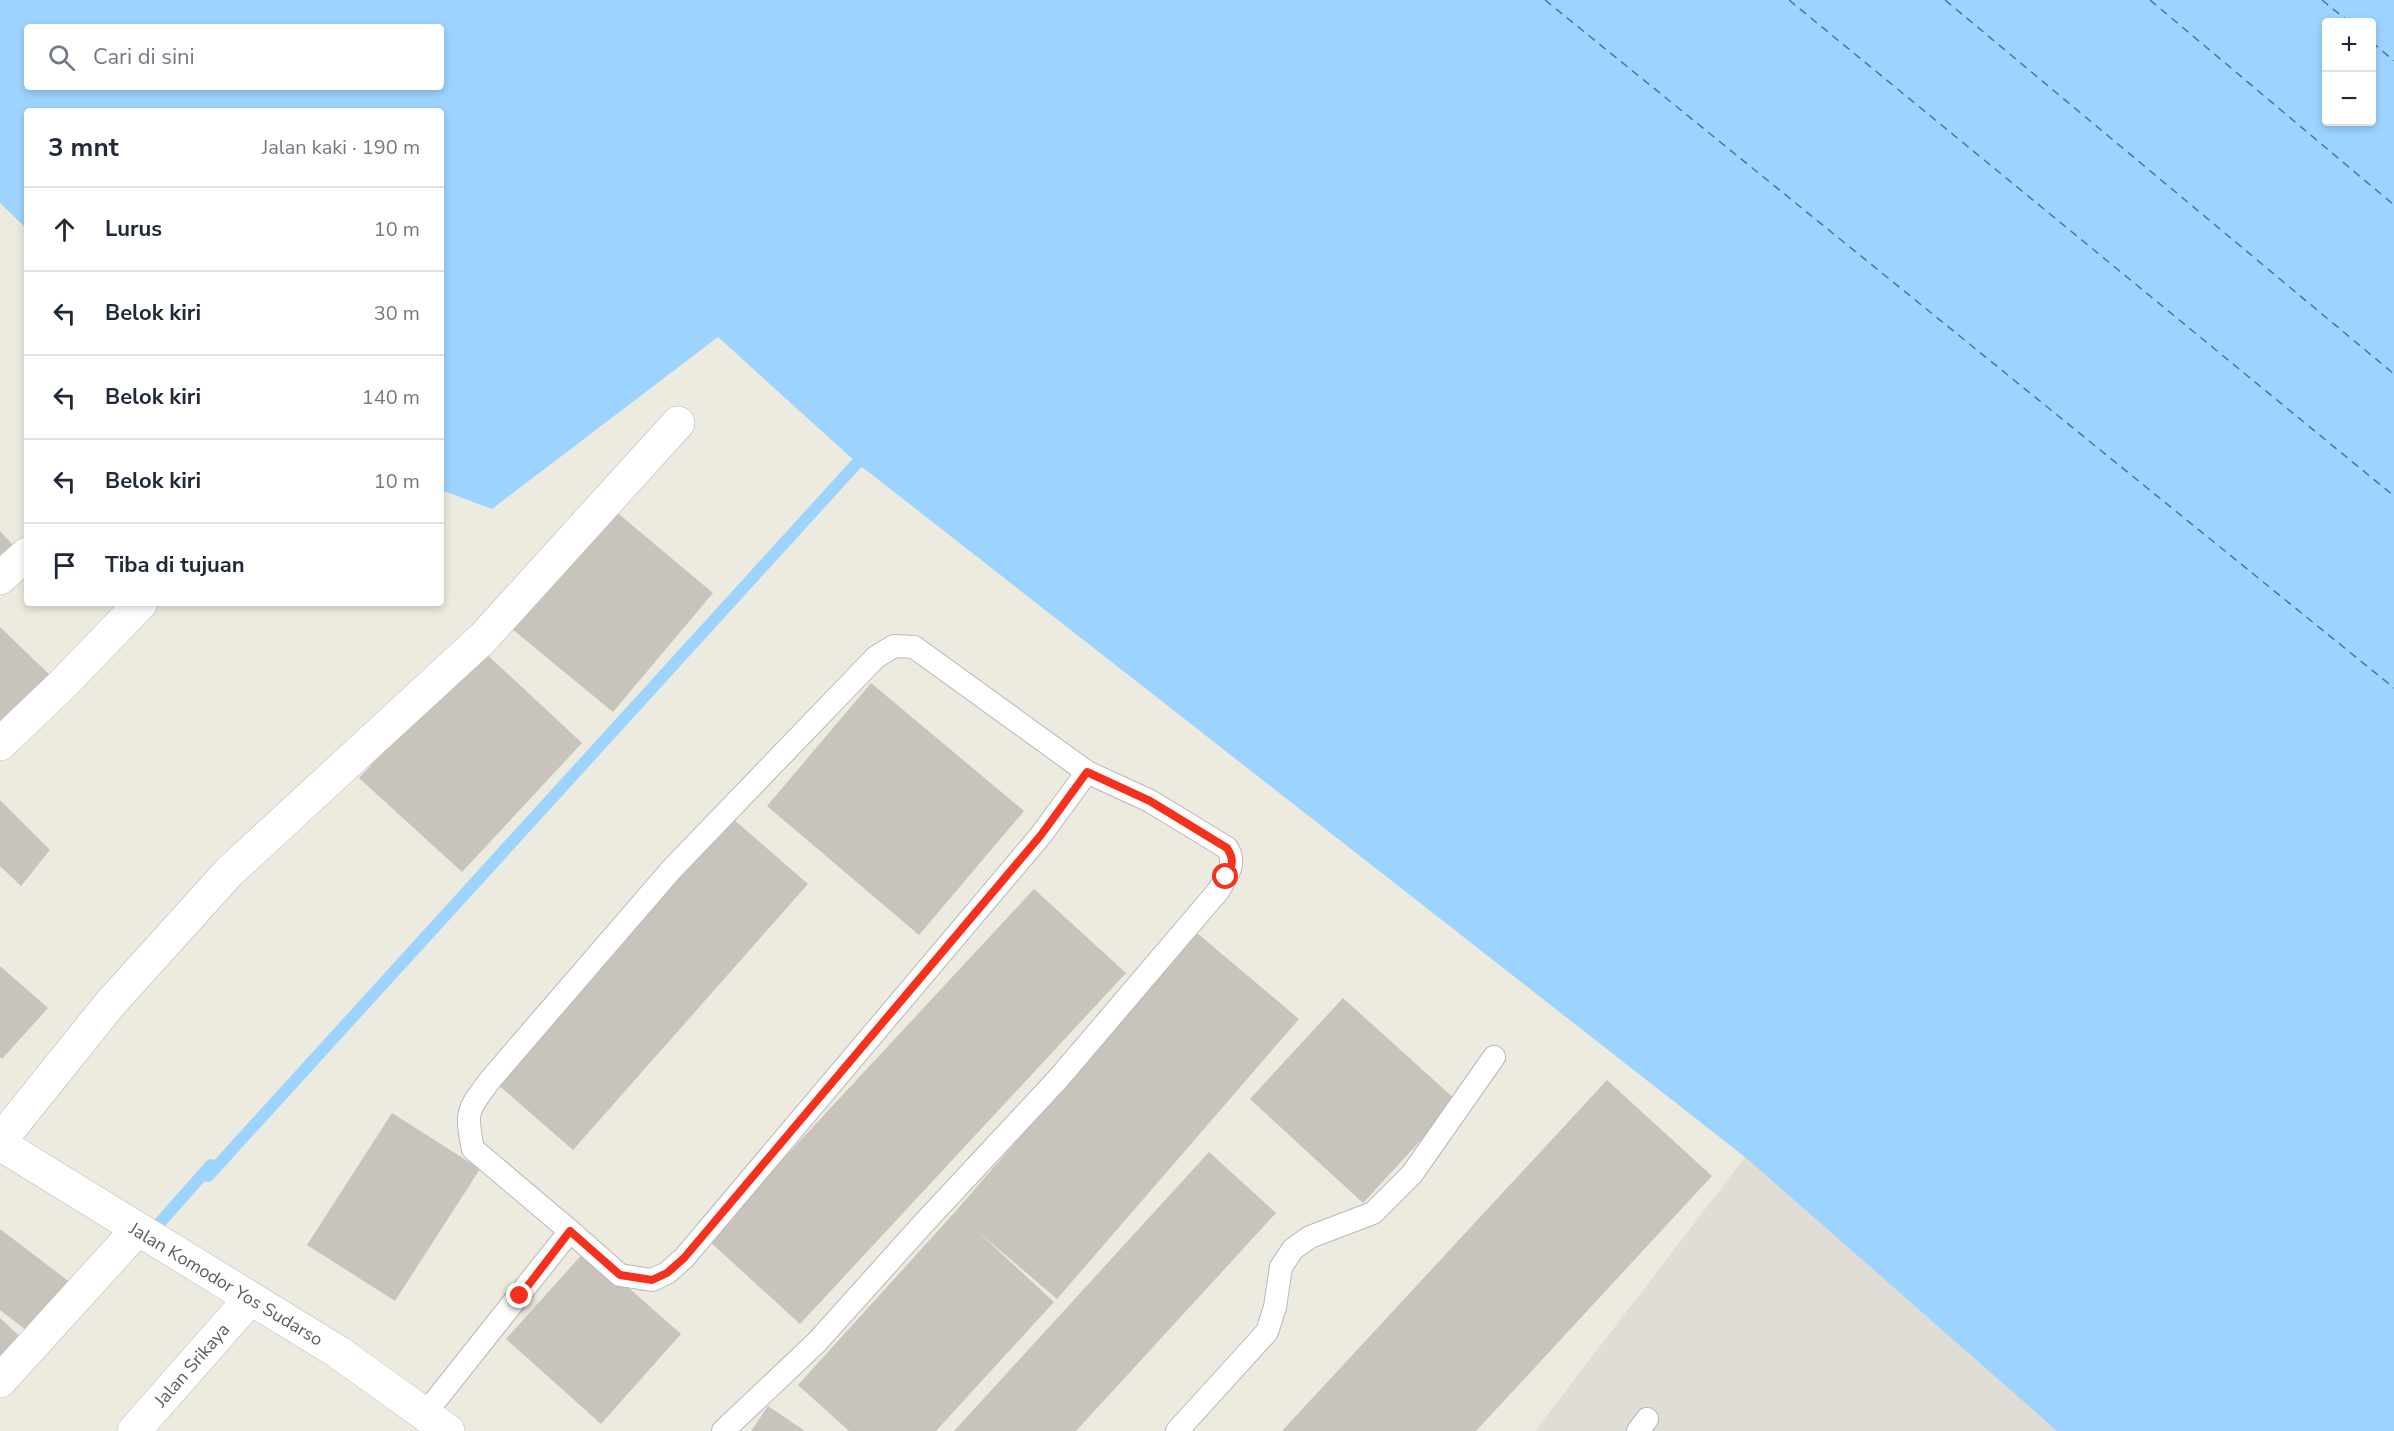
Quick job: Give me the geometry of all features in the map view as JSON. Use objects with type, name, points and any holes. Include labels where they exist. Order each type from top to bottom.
[{"type":"street","points":[[0,1142],[109,1005],[229,872],[483,638],[678,423]]},
{"type":"street","points":[[0,578],[24,557]]},
{"type":"street","points":[[0,744],[61,686],[138,606]]},
{"type":"street","name":"Jalan Komodor Yos Sudarso","points":[[0,1142],[137,1230],[338,1352],[436,1423]]},
{"type":"street","points":[[0,1382],[137,1230]]},
{"type":"street","name":"Jalan Srikaya","points":[[134,1431],[250,1299]]},
{"type":"lane","points":[[723,1431],[817,1342],[1058,1079],[1219,890],[1232,865],[1232,855],[1227,848],[1150,801],[1087,772],[914,647],[894,646],[876,657],[671,870],[490,1080],[469,1110],[469,1130],[473,1149],[620,1275],[652,1280],[667,1273],[862,1048],[1041,835],[1087,772]]},
{"type":"lane","points":[[1177,1431],[1267,1332],[1275,1307],[1281,1267],[1293,1249],[1310,1237],[1373,1213],[1412,1174],[1494,1057]]},
{"type":"lane","points":[[436,1423],[570,1231]]},
{"type":"shaded area","points":[[1745,1157],[2057,1431],[1535,1431]]},
{"type":"water","points":[[0,0],[2394,0],[2394,1431],[2057,1431],[1745,1157],[857,463],[718,337],[492,509],[444,491],[444,108],[24,108],[24,226],[0,203]]},
{"type":"building","points":[[608,505],[713,593],[613,712],[507,625]]},
{"type":"building","points":[[0,531],[14,546],[0,560]]},
{"type":"building","points":[[0,627],[55,680],[0,732]]},
{"type":"building","points":[[480,648],[582,743],[462,872],[359,778]]},
{"type":"building","points":[[871,683],[1024,811],[919,935],[767,806]]},
{"type":"building","points":[[0,800],[50,850],[21,886],[0,866]]},
{"type":"building","points":[[732,818],[808,884],[573,1150],[497,1084]]},
{"type":"building","points":[[1034,889],[1126,973],[800,1324],[708,1240]]},
{"type":"building","points":[[1197,933],[1299,1019],[1057,1299],[976,1230],[1054,1302],[936,1431],[849,1431],[798,1385],[955,1212]]},
{"type":"building","points":[[0,966],[48,1008],[2,1059],[0,1057]]},
{"type":"building","points":[[1343,998],[1457,1101],[1363,1203],[1250,1099]]},
{"type":"building","points":[[1607,1080],[1712,1176],[1476,1431],[1282,1431]]},
{"type":"building","points":[[392,1113],[480,1169],[395,1301],[307,1245]]},
{"type":"building","points":[[1209,1152],[1276,1213],[1076,1431],[954,1431]]},
{"type":"building","points":[[0,1229],[75,1286],[35,1337],[0,1310]]},
{"type":"building","points":[[586,1250],[681,1334],[601,1424],[506,1339]]},
{"type":"building","points":[[0,1318],[26,1342],[7,1363],[0,1356]]},
{"type":"building","points":[[768,1406],[805,1431],[751,1431]]},
{"type":"waterway","points":[[208,1176],[857,463]]},
{"type":"waterway","points":[[149,1235],[211,1165]]},
{"type":"ferry route","points":[[1545,0],[2394,688]]},
{"type":"ferry route","points":[[1789,0],[2394,496]]},
{"type":"ferry route","points":[[1945,0],[2394,374]]},
{"type":"ferry route","points":[[2150,0],[2394,205]]},
{"type":"ferry route","points":[[2322,0],[2344,18]]},
{"type":"ferry route","points":[[2376,45],[2394,61]]},
{"type":"route","points":[[520,1296],[570,1231],[620,1275],[652,1280],[667,1273],[684,1258],[1041,835],[1087,772],[1150,801],[1227,848],[1232,855],[1232,865],[1226,877]]}]
